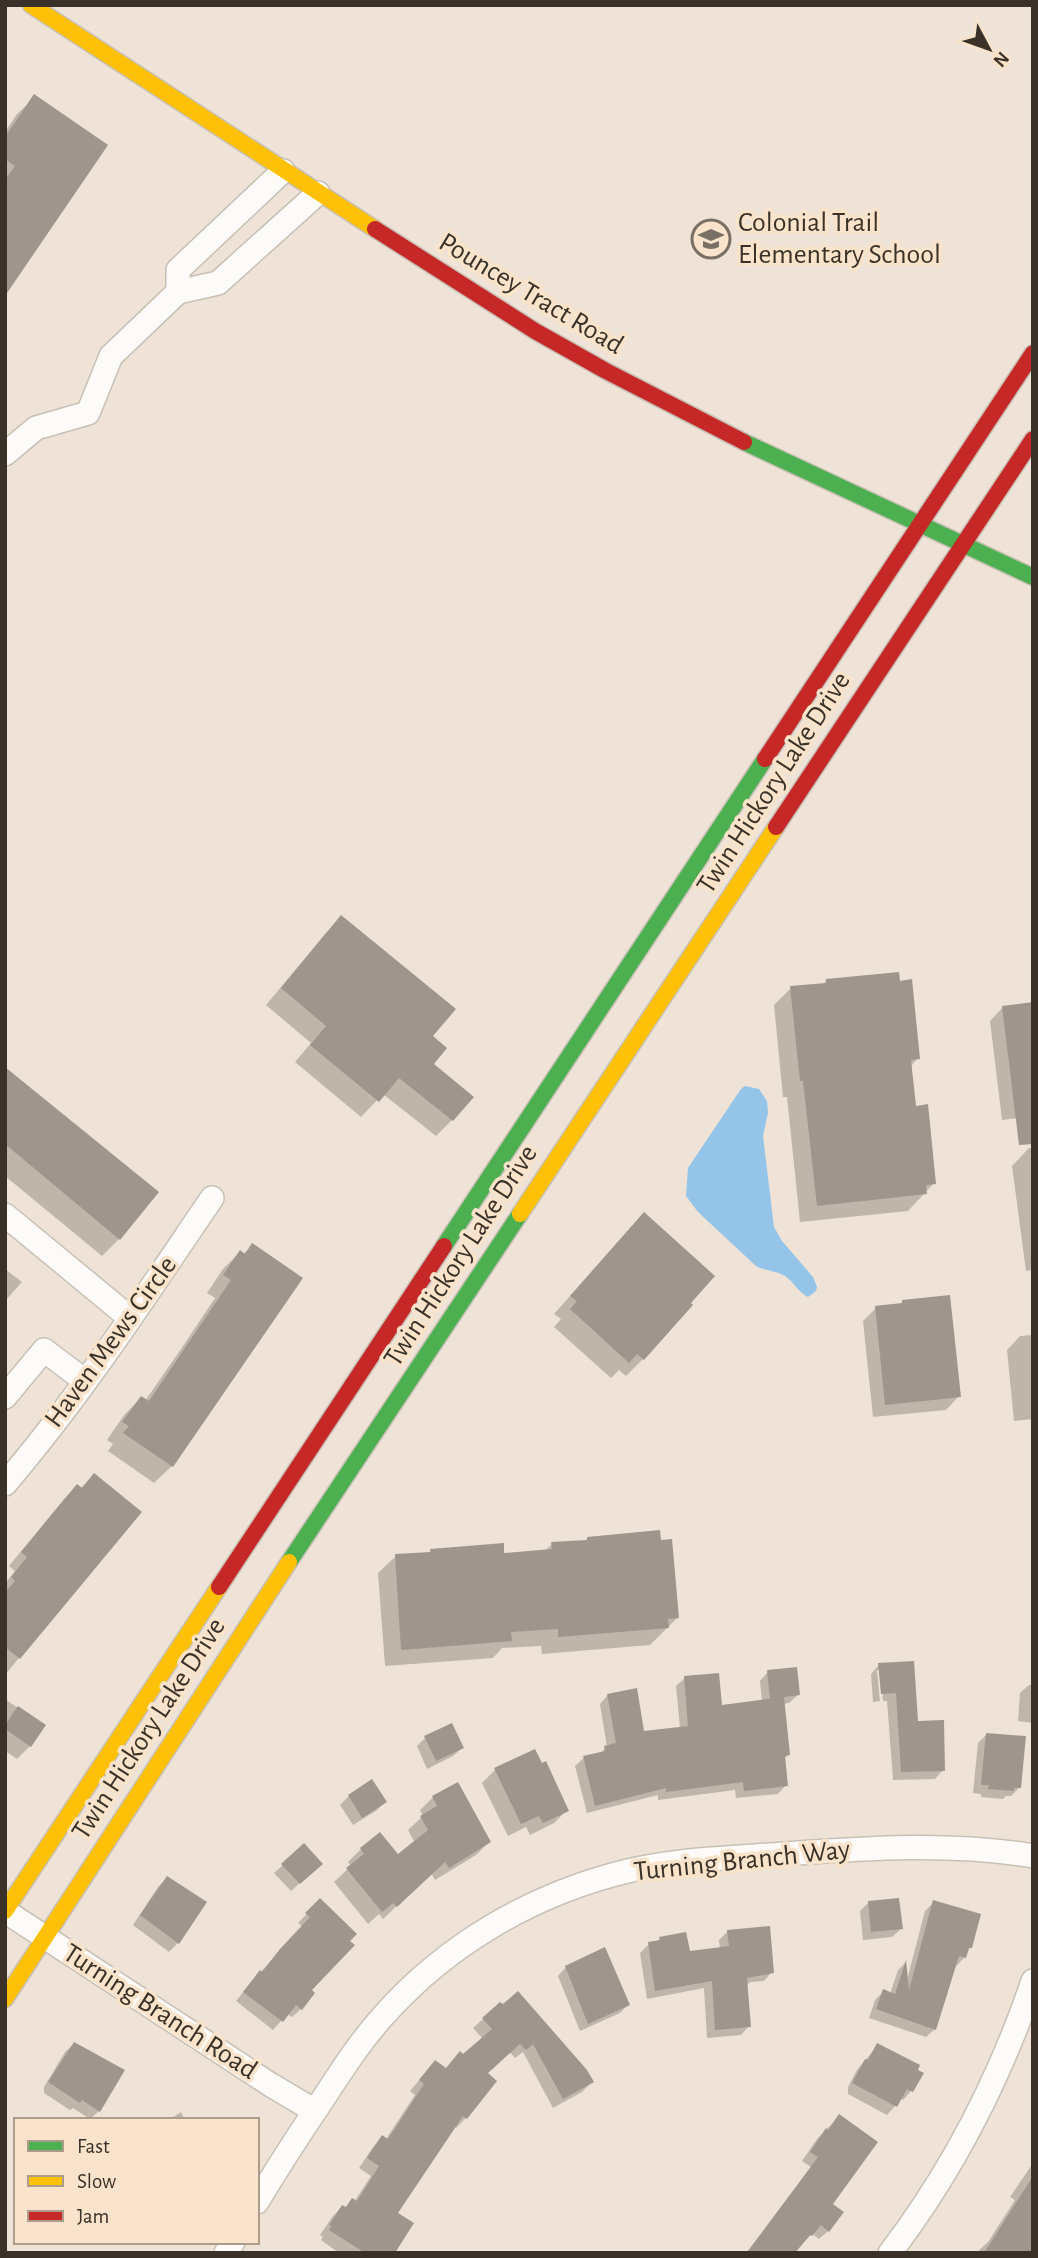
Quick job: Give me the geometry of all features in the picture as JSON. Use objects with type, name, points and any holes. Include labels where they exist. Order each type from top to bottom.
[{"type":"street","name":"Pouncey Tract Road","points":[[30,5],[534,331],[758,449],[1033,577]]},
{"type":"street","points":[[178,292],[178,270],[284,171]]},
{"type":"street","points":[[5,454],[36,428],[88,413],[111,356],[178,292],[218,283],[318,193]]},
{"type":"street","name":"Twin Hickory Lake Drive","points":[[5,1911],[1033,354]]},
{"type":"street","name":"Twin Hickory Lake Drive","points":[[5,1999],[254,1615],[1033,439]]},
{"type":"street","name":"Haven Mews Circle","points":[[5,1483],[30,1455],[85,1381],[212,1198]]},
{"type":"street","points":[[5,1215],[130,1318]]},
{"type":"street","points":[[5,1397],[44,1350],[85,1381]]},
{"type":"street","name":"Turning Branch Way","points":[[259,2199],[354,2052],[377,2023],[426,1973],[465,1943],[551,1895],[613,1875],[690,1861],[841,1850],[929,1847],[1003,1851],[1033,1856]]},
{"type":"street","name":"Turning Branch Road","points":[[5,1911],[315,2111]]},
{"type":"street","points":[[890,2253],[918,2216],[958,2153],[1016,2031],[1033,1981]]},
{"type":"water","points":[[745,1086],[759,1089],[767,1101],[768,1113],[763,1136],[774,1227],[782,1241],[813,1277],[816,1291],[808,1297],[785,1276],[756,1266],[698,1212],[686,1196],[688,1168]]},
{"type":"building","points":[[34,94],[108,145],[5,296],[5,180],[15,166],[5,159],[5,137]]},
{"type":"building","points":[[341,915],[456,1009],[433,1036],[447,1048],[434,1064],[474,1097],[453,1121],[399,1078],[379,1102],[310,1045],[326,1026],[281,988]]},
{"type":"building","points":[[899,972],[900,981],[912,979],[920,1059],[911,1060],[916,1106],[928,1104],[936,1184],[926,1185],[927,1194],[817,1206],[790,986],[826,983],[826,979]]},
{"type":"building","points":[[1033,1002],[1033,1144],[1019,1145],[1002,1006]]},
{"type":"building","points":[[5,1067],[159,1192],[120,1240],[5,1144]]},
{"type":"building","points":[[644,1212],[715,1276],[644,1360],[637,1354],[629,1363],[570,1309],[577,1301],[570,1296]]},
{"type":"building","points":[[252,1243],[303,1278],[173,1467],[123,1433],[129,1426],[122,1422],[141,1396],[149,1401],[231,1280],[223,1275],[240,1250],[245,1254]]},
{"type":"building","points":[[950,1295],[961,1397],[885,1405],[875,1306]]},
{"type":"building","points":[[94,1473],[142,1512],[20,1659],[5,1647],[5,1592],[15,1581],[11,1577],[27,1557],[21,1552],[77,1484],[82,1488]]},
{"type":"building","points":[[660,1530],[661,1540],[672,1539],[679,1618],[668,1619],[669,1628],[558,1637],[558,1629],[511,1632],[512,1641],[401,1650],[395,1554],[504,1543],[504,1553],[552,1549],[551,1542]]},
{"type":"building","points":[[914,1661],[918,1721],[944,1720],[945,1771],[901,1772],[896,1693],[881,1694],[878,1663]]},
{"type":"building","points":[[797,1667],[800,1695],[770,1699],[767,1670]]},
{"type":"building","points":[[719,1673],[722,1705],[784,1697],[790,1755],[785,1756],[788,1786],[744,1791],[743,1782],[666,1792],[666,1788],[595,1806],[583,1756],[605,1751],[604,1746],[616,1743],[607,1694],[637,1688],[644,1731],[688,1726],[684,1676]]},
{"type":"building","points":[[18,1706],[46,1725],[31,1747],[5,1729]]},
{"type":"building","points":[[452,1723],[464,1748],[436,1761],[424,1736]]},
{"type":"building","points":[[986,1733],[1026,1736],[1021,1788],[1014,1788],[1014,1791],[988,1789],[989,1785],[981,1785]]},
{"type":"building","points":[[535,1749],[542,1763],[546,1761],[569,1811],[543,1823],[539,1816],[521,1824],[494,1768]]},
{"type":"building","points":[[372,1779],[387,1802],[362,1818],[348,1795]]},
{"type":"building","points":[[458,1782],[491,1842],[449,1868],[445,1862],[397,1907],[393,1903],[382,1912],[346,1868],[364,1854],[360,1848],[380,1832],[398,1854],[428,1830],[420,1816],[437,1806],[432,1796]]},
{"type":"building","points":[[304,1843],[323,1864],[300,1884],[281,1864]]},
{"type":"building","points":[[167,1876],[207,1902],[179,1944],[140,1915]]},
{"type":"building","points":[[320,1898],[357,1934],[350,1941],[355,1945],[312,1990],[315,1993],[302,2010],[296,2005],[283,2022],[243,1992],[310,1917],[305,1913]]},
{"type":"building","points":[[899,1898],[903,1929],[871,1932],[868,1901]]},
{"type":"building","points":[[933,1900],[981,1914],[972,1948],[969,1948],[966,1958],[959,1956],[936,2030],[876,2009],[883,1989],[895,1994],[906,1960],[909,1990]]},
{"type":"building","points":[[770,1926],[774,1973],[747,1978],[751,2027],[715,2030],[712,1981],[655,1991],[648,1942],[686,1932],[690,1951],[729,1946],[727,1930]]},
{"type":"building","points":[[605,1947],[630,2005],[588,2024],[565,1966]]},
{"type":"building","points":[[518,1991],[587,2070],[594,2082],[563,2099],[533,2044],[526,2050],[520,2044],[488,2073],[497,2081],[467,2119],[463,2116],[398,2213],[414,2223],[395,2253],[365,2253],[329,2230],[329,2225],[342,2205],[346,2207],[352,2198],[357,2201],[379,2166],[367,2158],[382,2135],[388,2139],[424,2084],[419,2080],[435,2060],[446,2068],[460,2051],[463,2054],[492,2029],[482,2018]]},
{"type":"building","points":[[74,2042],[125,2070],[100,2112],[82,2100],[80,2103],[48,2082]]},
{"type":"building","points":[[877,2043],[920,2065],[918,2070],[924,2073],[913,2092],[907,2089],[897,2107],[852,2083]]},
{"type":"building","points":[[839,2114],[878,2142],[833,2204],[844,2212],[829,2232],[821,2225],[795,2253],[747,2253],[818,2157],[810,2152]]},
{"type":"building","points":[[1033,2176],[1033,2253],[984,2253]]},
{"type":"traffic: fast","points":[[744,442],[1033,577]]},
{"type":"traffic: fast","points":[[444,1246],[765,759]]},
{"type":"traffic: fast","points":[[289,1562],[520,1214]]},
{"type":"traffic: slow","points":[[31,5],[375,229]]},
{"type":"traffic: slow","points":[[520,1214],[776,827]]},
{"type":"traffic: slow","points":[[5,1999],[289,1562]]},
{"type":"traffic: slow","points":[[5,1911],[219,1587]]},
{"type":"traffic: jam","points":[[375,229],[535,331],[744,442]]},
{"type":"traffic: jam","points":[[765,759],[1033,353]]},
{"type":"traffic: jam","points":[[776,827],[1033,439]]},
{"type":"traffic: jam","points":[[219,1587],[444,1246]]},
{"type":"place","name":"Colonial Trail Elementary School","points":[[711,239]]}]
